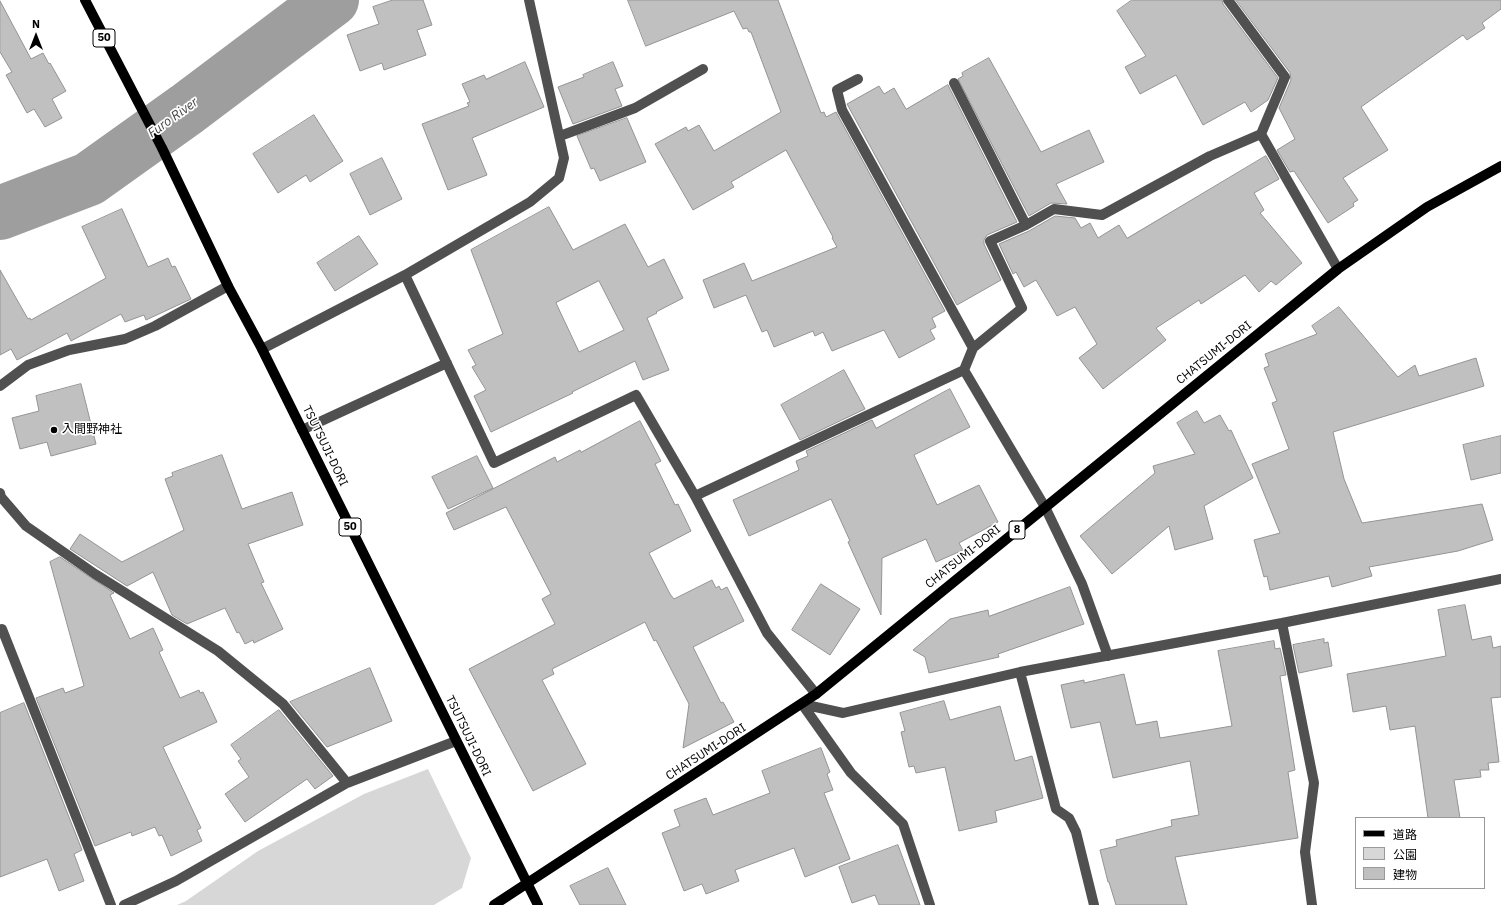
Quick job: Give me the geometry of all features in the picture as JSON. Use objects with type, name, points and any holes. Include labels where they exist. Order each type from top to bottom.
[{"type":"main road","name":"TSUTSUJI-DORI","points":[[86,0],[162,148],[228,286],[262,349],[538,905]]},
{"type":"main road","name":"CHATSUMI-DORI","points":[[527,884],[816,694],[1338,269],[1427,207],[1501,166]]},
{"type":"main road","name":"8","points":[[494,905],[527,884]]},
{"type":"street","points":[[262,349],[405,275],[530,202],[559,178],[564,158],[529,0]]},
{"type":"street","points":[[695,496],[964,370],[973,348],[1022,308],[990,241],[1026,225],[1054,209],[1102,215],[1210,156],[1261,134],[1285,77],[1228,0]]},
{"type":"street","points":[[560,136],[634,108],[703,69]]},
{"type":"street","points":[[858,79],[837,90],[842,110],[973,348]]},
{"type":"street","points":[[954,83],[1026,225]]},
{"type":"street","points":[[1261,134],[1338,269]]},
{"type":"street","points":[[405,275],[494,464],[636,395],[695,496],[767,633],[816,694]]},
{"type":"street","points":[[0,386],[28,365],[69,350],[125,339],[155,326],[228,286]]},
{"type":"street","points":[[302,430],[447,363]]},
{"type":"street","points":[[964,370],[1045,507],[1082,584],[1108,656]]},
{"type":"street","points":[[0,493],[1,497],[26,526],[94,574],[218,651],[283,704],[347,783]]},
{"type":"street","points":[[802,704],[843,713],[1020,672],[1282,623],[1501,579]]},
{"type":"street","points":[[1282,623],[1314,783],[1305,852],[1312,905]]},
{"type":"street","points":[[2,629],[111,905]]},
{"type":"street","points":[[1020,672],[1056,809],[1069,818],[1076,832],[1094,905]]},
{"type":"street","points":[[802,704],[851,773],[903,824],[930,905]]},
{"type":"street","points":[[124,905],[176,882],[347,783],[456,742]]},
{"type":"green space","points":[[428,769],[471,858],[462,888],[434,905],[177,905],[186,901],[258,851],[364,794]]},
{"type":"building","points":[[393,0],[423,0],[432,25],[417,30],[426,55],[384,70],[382,63],[360,71],[347,35],[379,24],[373,7]]},
{"type":"building","points":[[628,0],[778,0],[821,113],[824,112],[826,117],[836,112],[945,311],[932,318],[936,327],[930,330],[935,339],[899,358],[884,330],[832,351],[823,332],[815,336],[813,331],[774,347],[767,330],[762,332],[746,295],[714,308],[703,280],[744,263],[752,281],[837,247],[786,150],[731,182],[734,187],[693,210],[655,144],[686,127],[688,131],[699,125],[714,151],[781,112],[751,32],[749,32],[747,28],[743,29],[734,11],[646,46]]},
{"type":"building","points":[[1132,0],[1222,0],[1223,4],[1278,78],[1268,100],[1251,112],[1245,102],[1203,125],[1176,75],[1140,94],[1125,67],[1146,56],[1117,11]]},
{"type":"building","points":[[1236,0],[1501,0],[1501,9],[1482,23],[1485,28],[1467,40],[1463,35],[1361,107],[1388,150],[1343,178],[1358,200],[1353,203],[1354,206],[1328,223],[1294,171],[1290,172],[1277,150],[1295,139],[1279,108],[1291,80],[1290,73]]},
{"type":"building","points":[[0,1],[31,59],[43,53],[66,91],[52,99],[62,118],[45,127],[34,109],[27,113],[6,75],[12,72],[0,52]]},
{"type":"building","points":[[989,58],[1041,152],[1089,130],[1104,162],[1056,184],[1067,204],[1051,203],[1029,216],[958,79],[963,76],[962,73]]},
{"type":"building","points":[[525,62],[544,107],[472,138],[487,175],[448,190],[422,124],[469,106],[467,103],[470,102],[462,84],[484,75],[486,79]]},
{"type":"building","points":[[613,62],[623,86],[615,89],[622,106],[573,124],[558,87],[584,77],[583,75]]},
{"type":"building","points":[[948,85],[1017,222],[987,235],[984,240],[984,244],[1001,280],[957,305],[847,104],[879,86],[884,94],[894,88],[906,109]]},
{"type":"building","points":[[314,115],[343,161],[310,182],[306,175],[278,193],[253,154]]},
{"type":"building","points":[[627,118],[646,162],[600,181],[594,168],[591,169],[577,136]]},
{"type":"building","points":[[1266,156],[1279,179],[1254,193],[1264,210],[1260,213],[1302,263],[1276,285],[1271,281],[1259,292],[1245,275],[1201,304],[1199,300],[1156,328],[1166,340],[1103,389],[1079,358],[1097,344],[1075,307],[1057,316],[1036,280],[1024,287],[1016,272],[1013,274],[999,244],[1029,231],[1055,216],[1075,218],[1081,228],[1090,223],[1098,238],[1119,225],[1127,238]]},
{"type":"building","points":[[382,158],[402,199],[370,215],[350,174]]},
{"type":"building","points":[[549,207],[573,250],[625,224],[648,267],[664,259],[683,298],[647,318],[669,370],[643,380],[635,361],[572,392],[573,393],[491,432],[474,396],[486,390],[472,367],[476,365],[468,350],[503,334],[471,250]],"holes":[[[599,281],[624,330],[579,352],[556,303]]]},
{"type":"building","points":[[122,209],[148,267],[168,258],[172,267],[175,266],[191,299],[146,320],[144,315],[125,322],[121,314],[71,341],[67,333],[17,360],[11,349],[0,355],[0,270],[28,319],[30,318],[31,320],[106,278],[82,227]]},
{"type":"building","points":[[359,236],[378,264],[335,291],[317,263]]},
{"type":"building","points":[[1339,307],[1398,377],[1415,365],[1419,376],[1476,358],[1484,386],[1333,432],[1344,479],[1362,523],[1482,504],[1493,540],[1458,551],[1369,567],[1372,576],[1332,587],[1329,576],[1270,590],[1267,576],[1264,577],[1254,540],[1280,533],[1252,464],[1289,449],[1272,403],[1277,401],[1264,368],[1269,366],[1265,354],[1317,334],[1312,326]]},
{"type":"building","points":[[844,370],[865,409],[800,440],[781,405]]},
{"type":"building","name":"入間野神社","points":[[81,384],[96,444],[51,456],[47,442],[20,449],[12,418],[39,411],[36,396]]},
{"type":"building","points":[[950,389],[970,427],[914,455],[937,505],[979,485],[998,522],[959,543],[963,550],[936,562],[926,539],[882,558],[881,615],[848,542],[850,541],[831,499],[749,536],[733,500],[799,470],[796,461],[808,456],[806,451],[872,420],[876,428]]},
{"type":"building","points":[[1197,411],[1204,423],[1220,415],[1229,431],[1231,430],[1253,478],[1204,506],[1213,539],[1175,550],[1169,526],[1112,574],[1080,536],[1155,473],[1153,466],[1195,454],[1177,423]]},
{"type":"building","points":[[640,421],[661,461],[655,464],[675,505],[678,504],[691,531],[649,553],[670,594],[674,599],[712,580],[716,588],[719,586],[721,590],[727,587],[744,621],[693,647],[721,703],[723,702],[734,722],[683,748],[689,704],[645,622],[552,669],[554,674],[542,680],[586,764],[533,791],[469,669],[555,624],[542,599],[551,594],[506,507],[454,530],[446,513],[555,457],[557,462],[580,450],[581,452]]},
{"type":"building","points":[[1501,436],[1501,473],[1471,480],[1463,445]]},
{"type":"building","points":[[222,455],[242,509],[292,492],[303,525],[248,544],[264,582],[261,583],[283,629],[254,643],[253,640],[245,644],[239,632],[237,633],[225,608],[187,624],[172,615],[153,572],[127,586],[70,549],[80,534],[122,562],[184,530],[165,479],[173,476],[172,473]]},
{"type":"building","points":[[477,456],[493,488],[448,509],[432,477]]},
{"type":"building","points":[[60,557],[114,593],[110,595],[130,639],[153,628],[163,650],[159,652],[180,698],[199,690],[200,693],[203,692],[217,722],[163,747],[201,828],[197,830],[202,841],[171,856],[162,835],[159,836],[155,827],[132,836],[131,832],[95,846],[36,698],[63,688],[65,693],[84,686],[50,562]]},
{"type":"building","points":[[821,584],[860,609],[830,655],[792,630]]},
{"type":"building","points":[[1070,587],[1084,624],[998,654],[999,657],[929,673],[925,657],[913,650],[950,619],[988,610],[989,616]]},
{"type":"building","points":[[1465,605],[1472,640],[1491,636],[1493,648],[1501,646],[1501,697],[1491,698],[1499,762],[1488,763],[1489,770],[1480,770],[1481,777],[1454,780],[1460,817],[1428,817],[1415,726],[1390,730],[1386,706],[1353,712],[1347,674],[1446,656],[1438,610]]},
{"type":"building","points":[[1324,639],[1324,643],[1328,642],[1332,666],[1299,673],[1293,645]]},
{"type":"building","points":[[1274,641],[1275,649],[1280,648],[1286,675],[1280,676],[1295,770],[1288,772],[1298,838],[1175,857],[1187,905],[1116,905],[1108,882],[1100,850],[1117,846],[1116,840],[1172,826],[1171,820],[1199,815],[1190,761],[1113,778],[1100,722],[1071,728],[1061,685],[1084,680],[1084,683],[1124,674],[1136,725],[1157,721],[1160,738],[1232,726],[1218,651]]},
{"type":"building","points":[[370,668],[392,721],[327,747],[290,702]]},
{"type":"building","points":[[944,701],[950,720],[1000,706],[1015,761],[1032,756],[1043,798],[995,811],[997,822],[959,831],[945,767],[916,773],[914,766],[909,767],[901,732],[905,731],[900,713]]},
{"type":"building","points":[[24,703],[82,850],[74,854],[84,881],[59,891],[47,859],[0,877],[0,713]]},
{"type":"building","points":[[279,710],[333,776],[315,789],[307,779],[245,822],[225,794],[249,777],[238,761],[241,759],[231,745]]},
{"type":"building","points":[[821,748],[830,772],[827,774],[833,790],[824,793],[850,859],[805,877],[794,848],[735,870],[739,881],[706,894],[702,884],[684,891],[662,833],[680,826],[674,810],[706,798],[713,815],[770,793],[762,771]]},
{"type":"building","points":[[898,845],[920,905],[879,905],[875,895],[852,903],[839,867]]},
{"type":"building","points":[[608,868],[626,905],[580,905],[570,886]]},
{"type":"waterway","name":"Furo River","points":[[0,213],[89,179],[187,109],[332,0]]},
{"type":"place","name":"入間野神社","points":[[54,430]]}]
